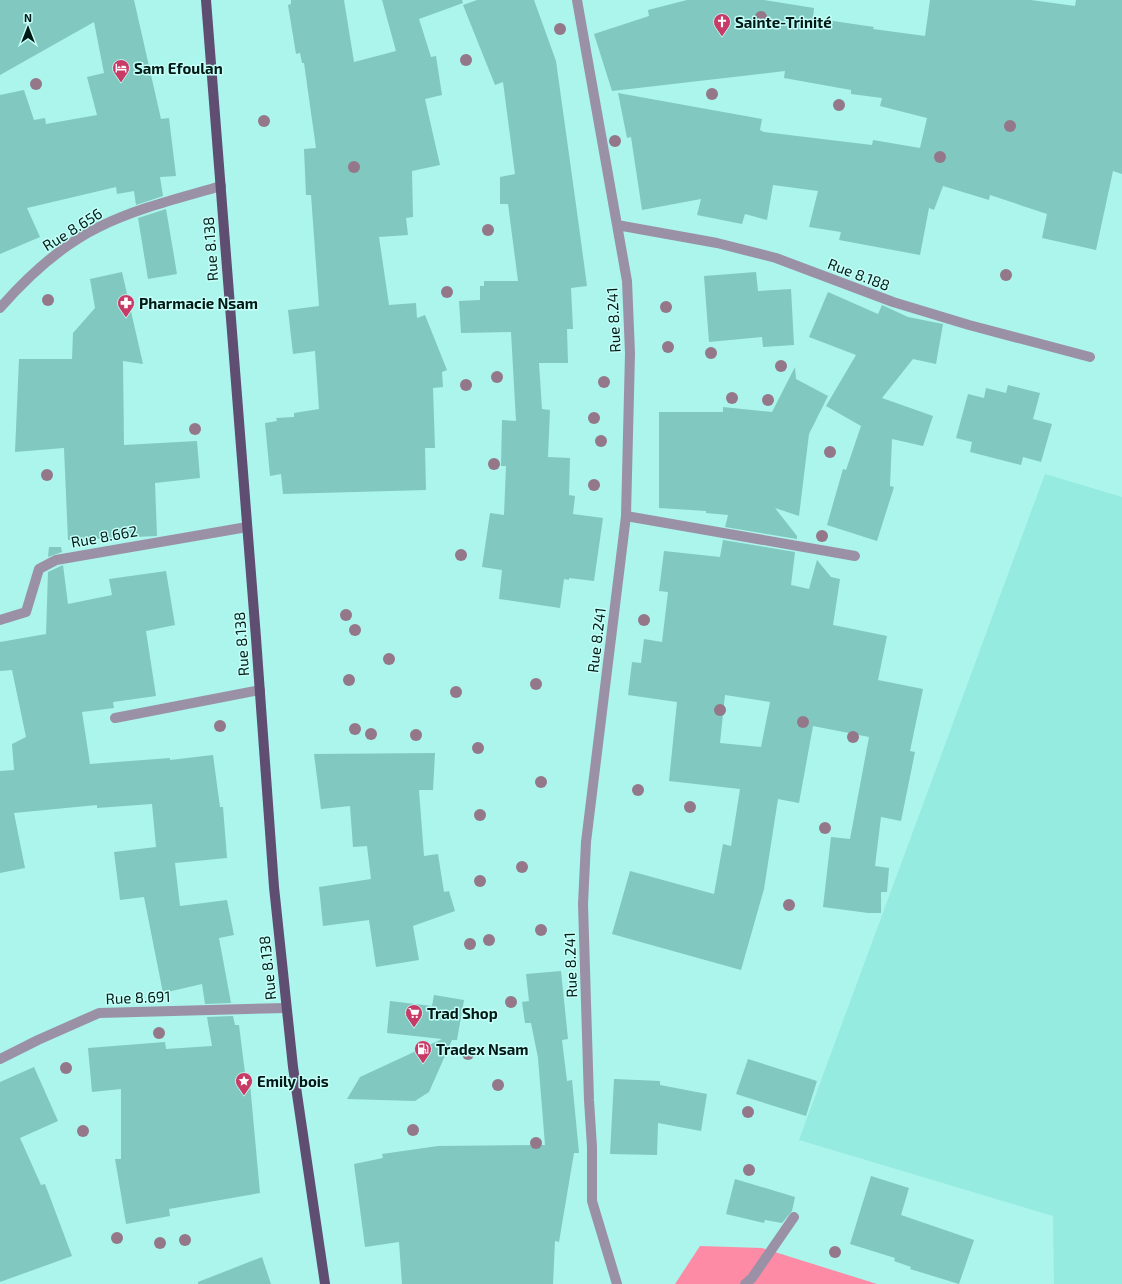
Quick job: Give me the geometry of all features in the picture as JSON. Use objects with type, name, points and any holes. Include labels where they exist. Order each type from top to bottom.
[{"type":"main road","name":"Rue 8.138","points":[[206,0],[274,887],[293,1067],[325,1284]]},
{"type":"street","name":"Rue 8.241","points":[[577,0],[626,282],[630,353],[626,516],[586,842],[583,904],[588,1092],[592,1147],[592,1201],[617,1284]]},
{"type":"street","name":"Rue 8.656","points":[[0,307],[29,276],[67,247],[98,227],[136,212],[221,186]]},
{"type":"street","name":"Rue 8.188","points":[[616,225],[717,242],[776,258],[893,302],[970,325],[1090,357]]},
{"type":"street","points":[[626,516],[855,556]]},
{"type":"street","name":"Rue 8.662","points":[[0,620],[26,612],[39,569],[56,560],[247,527]]},
{"type":"street","points":[[115,718],[260,690]]},
{"type":"street","name":"Rue 8.691","points":[[0,1059],[99,1013],[286,1008]]},
{"type":"street","points":[[745,1284],[752,1278],[794,1218]]},
{"type":"shaded area","points":[[1045,474],[1122,497],[1122,1284],[1054,1284],[1053,1216],[799,1140]]},
{"type":"shaded area","points":[[700,1246],[762,1248],[877,1284],[675,1284]]},
{"type":"building","points":[[0,0],[134,0],[161,119],[169,118],[176,176],[160,177],[163,196],[136,205],[134,191],[117,194],[116,187],[27,208],[40,237],[0,254],[0,95],[24,90],[34,120],[45,118],[46,124],[97,115],[87,77],[104,73],[94,22],[0,75]]},
{"type":"building","points":[[291,0],[344,0],[354,62],[396,51],[382,0],[462,0],[463,3],[419,19],[431,57],[436,56],[442,95],[425,99],[440,165],[412,171],[413,217],[406,218],[408,235],[379,237],[389,305],[416,303],[417,318],[425,315],[447,370],[442,372],[443,387],[433,388],[435,448],[425,448],[426,490],[283,494],[281,474],[270,476],[265,423],[277,421],[276,418],[294,417],[294,413],[319,409],[315,351],[293,354],[288,310],[319,306],[311,195],[306,195],[304,149],[316,148],[304,63],[302,63],[300,53],[296,54],[288,5],[291,4]]},
{"type":"building","points":[[477,0],[534,0],[556,61],[577,212],[587,286],[571,288],[573,329],[567,329],[568,363],[539,363],[542,409],[550,410],[548,457],[570,458],[569,495],[575,496],[573,514],[603,518],[594,581],[569,578],[569,580],[564,579],[560,608],[499,599],[502,570],[482,567],[490,513],[504,515],[506,466],[501,466],[502,420],[516,421],[511,332],[461,333],[459,301],[480,300],[480,286],[484,286],[484,281],[518,281],[508,204],[500,204],[500,177],[515,174],[503,82],[495,85],[463,5]]},
{"type":"building","points":[[687,0],[764,0],[814,8],[813,18],[874,27],[873,29],[925,36],[930,0],[1031,0],[1075,6],[1076,0],[1122,0],[1122,174],[1113,171],[1096,250],[1042,238],[1047,214],[990,195],[989,200],[943,186],[934,210],[929,208],[920,255],[839,240],[841,232],[809,227],[818,191],[773,185],[767,220],[745,214],[742,224],[697,215],[701,199],[642,210],[631,137],[627,138],[618,93],[762,119],[760,130],[764,132],[872,145],[873,140],[920,148],[927,118],[880,106],[882,98],[851,94],[851,90],[784,78],[785,71],[612,91],[594,34],[649,16],[648,10]]},
{"type":"building","points":[[166,209],[177,274],[148,279],[138,218]]},
{"type":"building","points":[[122,272],[143,364],[123,361],[124,445],[197,441],[200,478],[155,483],[157,536],[68,540],[64,448],[15,452],[19,359],[72,359],[73,333],[95,308],[90,279]]},
{"type":"building","points":[[756,272],[758,291],[791,289],[794,345],[763,347],[762,337],[709,342],[704,276]]},
{"type":"building","points":[[828,292],[878,314],[882,305],[908,317],[943,324],[936,364],[913,359],[882,398],[933,416],[923,446],[892,439],[890,486],[894,487],[877,541],[827,525],[843,469],[846,470],[861,426],[826,406],[856,355],[809,337]]},
{"type":"building","points":[[795,367],[796,379],[828,396],[809,434],[799,516],[775,508],[797,536],[797,539],[725,527],[728,515],[706,513],[706,511],[659,508],[659,412],[723,412],[723,407],[772,412]]},
{"type":"building","points":[[1008,385],[1040,393],[1033,419],[1052,424],[1041,462],[1023,457],[1021,465],[970,452],[972,442],[956,438],[968,394],[984,398],[986,388],[1006,393]]},
{"type":"building","points":[[723,540],[795,552],[791,585],[809,589],[817,560],[831,577],[840,579],[833,625],[887,636],[878,680],[923,689],[910,751],[915,752],[901,821],[881,817],[875,866],[889,868],[887,892],[881,892],[881,913],[868,913],[823,907],[831,837],[850,839],[869,737],[813,726],[799,803],[778,799],[764,889],[741,970],[612,934],[630,871],[714,894],[723,844],[731,846],[740,789],[669,781],[677,702],[628,695],[632,662],[641,663],[644,639],[662,642],[668,592],[659,591],[664,551],[720,557]],"holes":[[[725,695],[770,702],[761,747],[720,743]]]},
{"type":"building","points":[[49,547],[61,547],[62,552],[48,557]]},
{"type":"building","points":[[63,565],[68,604],[112,595],[109,579],[166,571],[175,625],[146,631],[156,696],[113,702],[114,708],[82,712],[90,764],[170,758],[170,760],[213,755],[220,807],[223,807],[227,858],[175,863],[180,906],[227,900],[234,935],[219,938],[231,1003],[205,1004],[202,984],[163,993],[144,897],[120,900],[114,852],[156,847],[152,804],[97,808],[97,805],[14,813],[25,868],[0,873],[0,771],[14,770],[12,744],[26,737],[12,670],[0,671],[0,642],[46,634],[48,572]]},
{"type":"building","points":[[435,753],[433,790],[419,790],[424,856],[438,854],[444,892],[449,891],[455,911],[413,926],[419,960],[376,967],[369,920],[323,926],[319,887],[371,879],[367,846],[353,847],[350,806],[321,809],[314,754]]},
{"type":"building","points":[[561,971],[568,1039],[562,1040],[567,1081],[572,1080],[579,1153],[574,1153],[559,1242],[555,1241],[553,1284],[402,1284],[399,1242],[365,1247],[354,1164],[383,1158],[382,1154],[438,1146],[545,1145],[538,1058],[531,1023],[525,1023],[522,1002],[529,1001],[526,974]]},
{"type":"building","points":[[434,995],[464,1000],[457,1040],[452,1040],[429,1092],[415,1101],[347,1099],[360,1077],[442,1039],[387,1033],[390,1001],[432,1006]]},
{"type":"building","points":[[233,1016],[235,1025],[239,1025],[245,1073],[249,1073],[260,1193],[169,1209],[170,1216],[126,1224],[115,1159],[121,1159],[121,1089],[92,1092],[88,1048],[165,1042],[166,1049],[212,1046],[207,1017]]},
{"type":"building","points":[[748,1059],[817,1081],[806,1116],[736,1094]]},
{"type":"building","points":[[34,1067],[58,1121],[20,1138],[41,1185],[45,1184],[72,1256],[0,1282],[0,1082]]},
{"type":"building","points":[[614,1079],[660,1081],[660,1085],[707,1094],[701,1131],[658,1123],[657,1155],[610,1154]]},
{"type":"building","points":[[871,1176],[909,1188],[901,1215],[974,1240],[959,1284],[910,1269],[911,1267],[894,1261],[895,1258],[850,1244]]},
{"type":"building","points":[[735,1179],[795,1197],[792,1211],[782,1223],[765,1220],[764,1223],[726,1214]]},
{"type":"building","points":[[262,1257],[271,1284],[198,1284],[198,1282]]},
{"type":"place","name":"Sainte-Trinité","points":[[722,37]]},
{"type":"place","name":"Sam Efoulan","points":[[121,83]]},
{"type":"place","name":"Pharmacie Nsam","points":[[126,318]]},
{"type":"place","name":"Trad Shop","points":[[414,1028]]},
{"type":"place","name":"Tradex Nsam","points":[[423,1064]]},
{"type":"place","name":"Emily bois","points":[[244,1096]]}]
